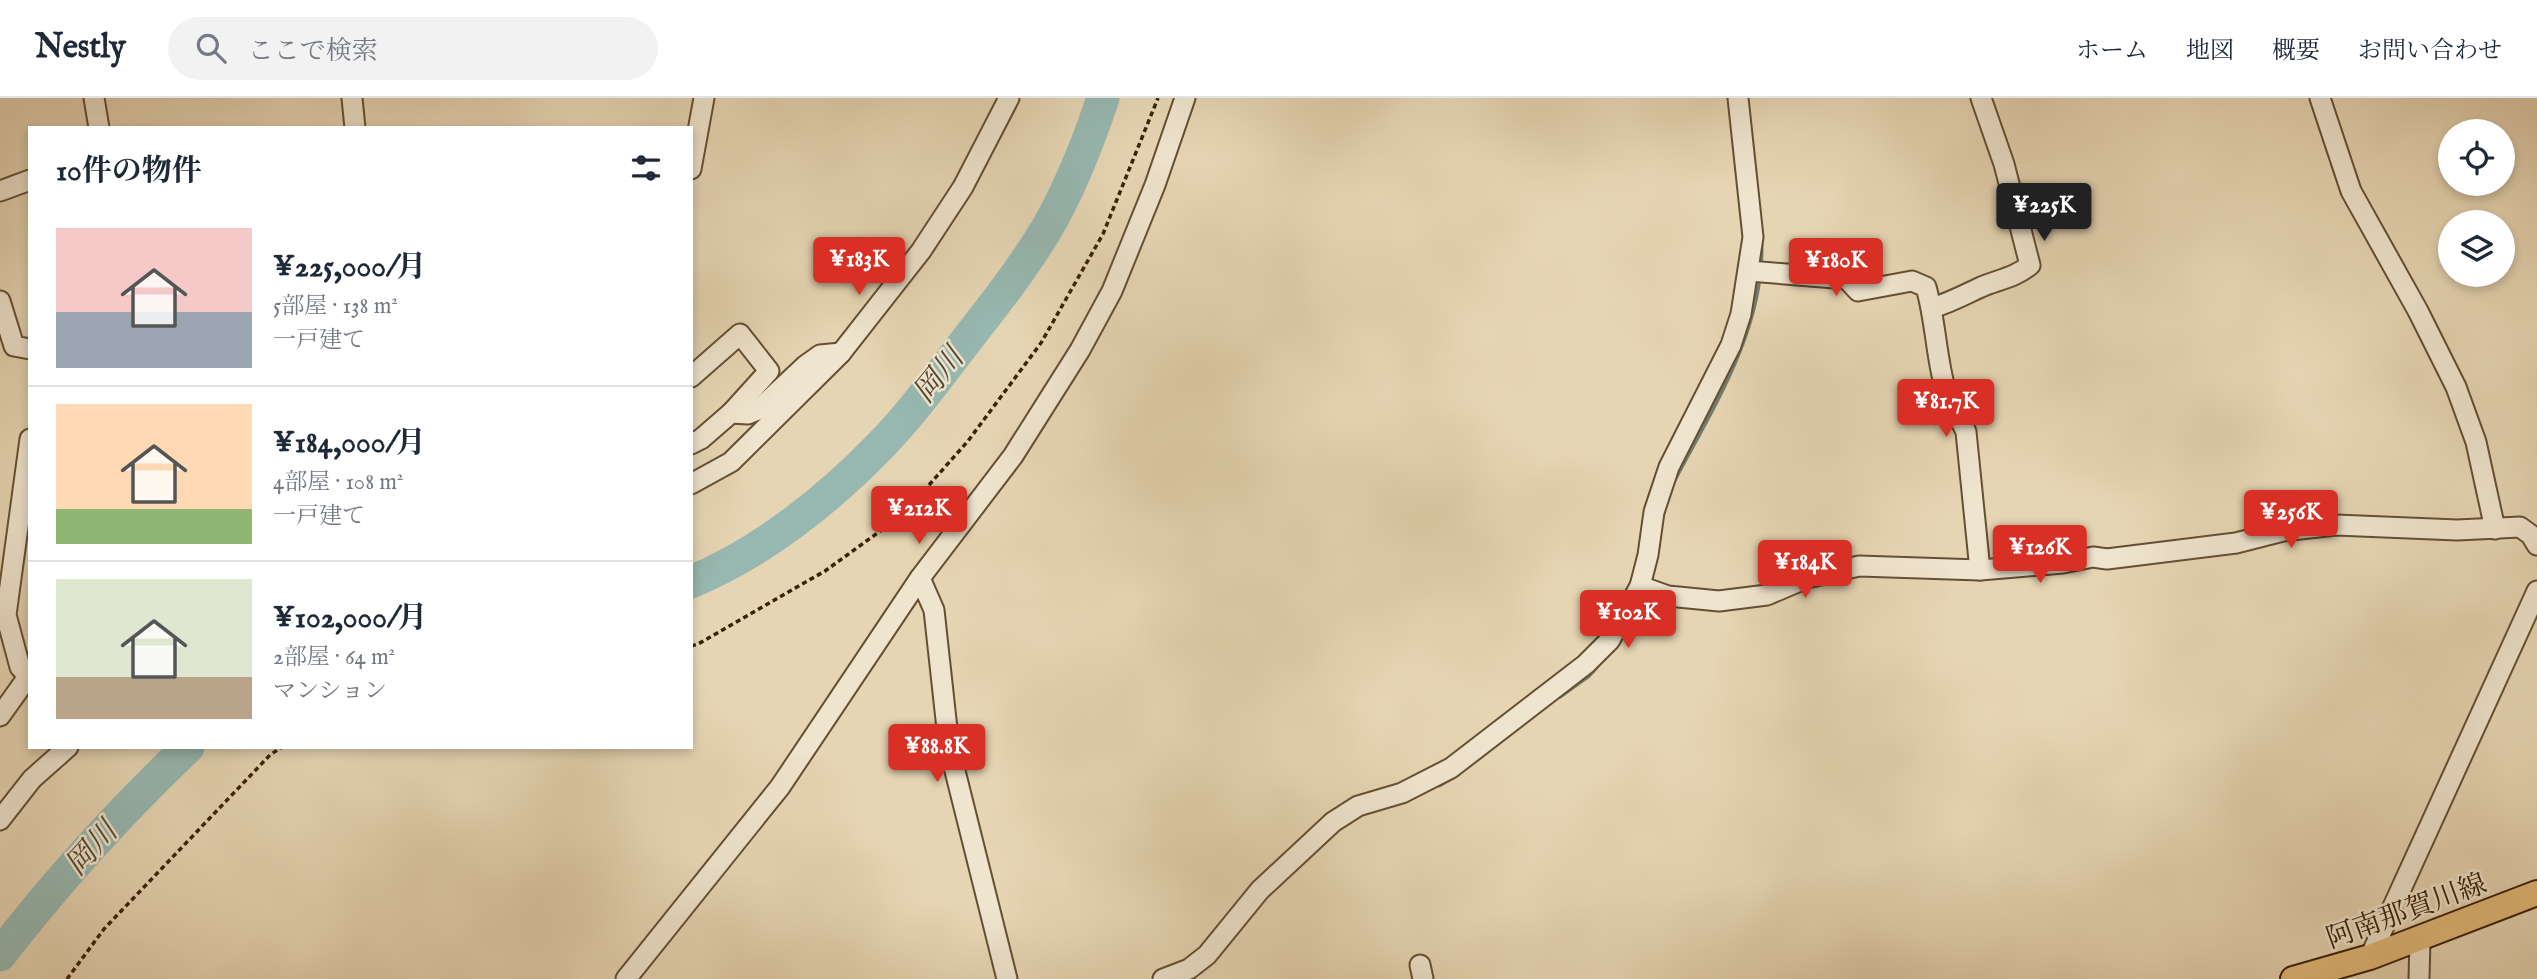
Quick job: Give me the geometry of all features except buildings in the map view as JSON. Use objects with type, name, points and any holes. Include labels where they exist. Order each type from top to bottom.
[{"type":"main road","name":"阿南那賀川線","points":[[2293,979],[2370,957],[2537,893]]},
{"type":"street","points":[[94,98],[99,126]]},
{"type":"street","points":[[352,98],[355,126]]},
{"type":"street","points":[[693,159],[705,98]]},
{"type":"street","points":[[693,483],[731,462],[841,353],[921,251],[963,187],[1009,98]]},
{"type":"street","points":[[626,979],[780,787],[920,578],[1013,456],[1080,350],[1106,303],[1155,185],[1185,98]]},
{"type":"street","points":[[1163,979],[1189,969],[1208,955],[1260,890],[1333,822],[1357,806],[1402,793],[1451,768],[1586,664],[1610,640],[1640,586],[1654,512],[1669,467],[1731,345],[1741,314],[1753,237],[1738,98]]},
{"type":"street","points":[[1932,308],[1952,303],[1979,288],[2021,273],[2030,265],[2004,164],[1981,98]]},
{"type":"street","points":[[2320,98],[2351,191],[2456,387],[2476,442],[2495,529]]},
{"type":"street","points":[[0,191],[28,181]]},
{"type":"street","points":[[1749,271],[1847,279],[1858,291],[1912,281],[1926,287],[1950,407],[1959,415],[1966,432],[1980,570]]},
{"type":"street","points":[[0,301],[14,346],[28,349]]},
{"type":"street","points":[[693,375],[740,334],[769,371],[731,413],[693,443]]},
{"type":"street","points":[[731,413],[748,414],[758,410],[820,355],[841,353]]},
{"type":"street","points":[[28,454],[6,615],[20,667],[28,674]]},
{"type":"street","points":[[1640,586],[1668,596],[1719,601],[1767,595],[1807,578],[1859,566],[1980,570],[2063,563],[2093,557],[2107,559],[2236,543],[2283,531],[2336,525],[2458,530],[2520,527],[2537,545]]},
{"type":"street","points":[[920,578],[934,610],[949,747],[1007,979]]},
{"type":"street","points":[[2370,957],[2537,591]]},
{"type":"street","points":[[0,716],[28,676]]},
{"type":"street","points":[[0,820],[32,779],[66,749]]},
{"type":"street","points":[[2419,979],[2420,939]]},
{"type":"path","points":[[693,645],[825,571],[883,529],[929,485],[968,441],[1041,343],[1103,234],[1158,98]]},
{"type":"path","points":[[67,979],[104,929],[270,755],[279,749]]},
{"type":"waterway","name":"岡川","points":[[693,581],[743,556],[816,505],[839,486],[902,422],[1006,290],[1046,230],[1078,166],[1103,98]]},
{"type":"waterway","points":[[1673,482],[1719,397],[1744,338],[1754,307],[1761,244]]},
{"type":"waterway","points":[[1626,630],[1642,602]]},
{"type":"waterway","points":[[1560,696],[1596,667]]},
{"type":"waterway","name":"岡川","points":[[0,955],[90,848],[186,749]]},
{"type":"waterway","points":[[1439,785],[1458,774]]}]
